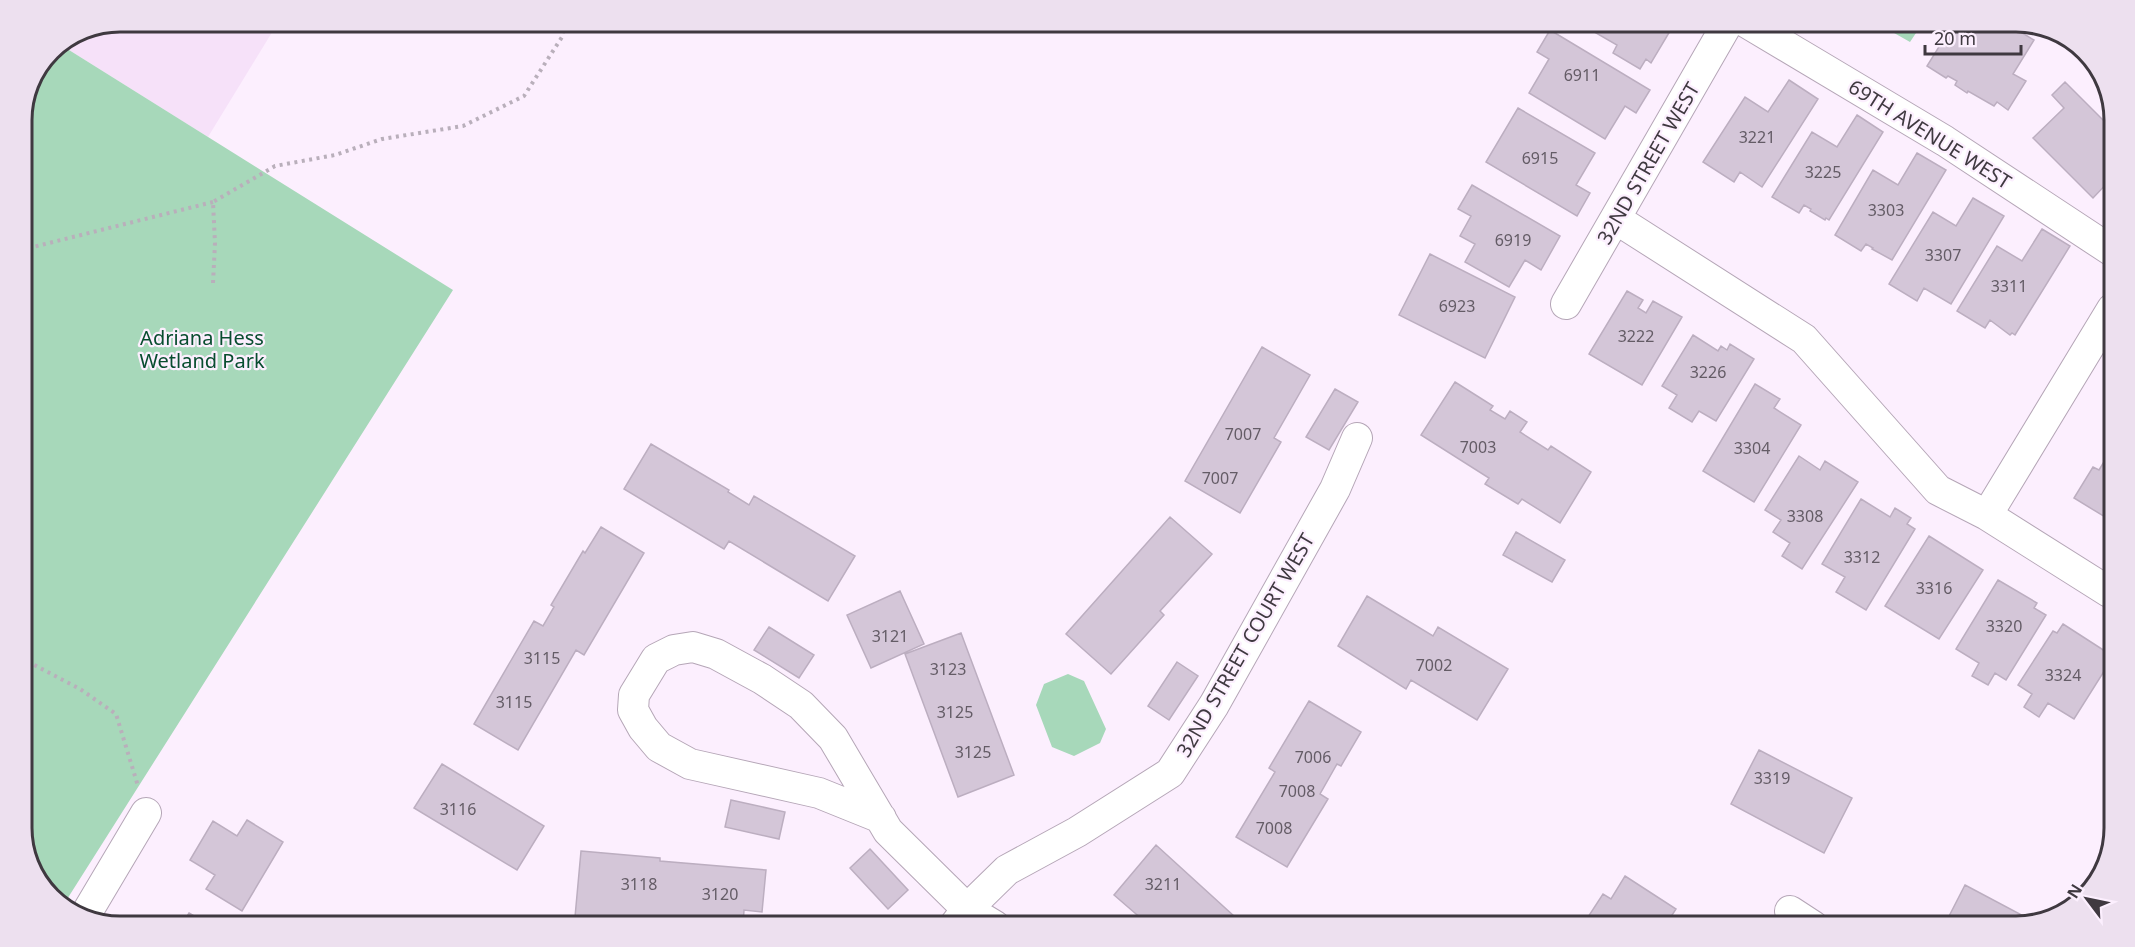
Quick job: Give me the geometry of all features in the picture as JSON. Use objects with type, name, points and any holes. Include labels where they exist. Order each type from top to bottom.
[{"type":"street","name":"32ND STREET WEST","points":[[1566,304],[1723,31]]},
{"type":"street","name":"69TH AVENUE WEST","points":[[1761,31],[1945,141],[2103,245]]},
{"type":"street","points":[[1616,219],[1804,339],[1938,490],[1987,515],[2104,589]]},
{"type":"street","points":[[1987,515],[2103,323]]},
{"type":"street","name":"32ND STREET COURT WEST","points":[[962,916],[1007,870],[1077,832],[1170,773],[1214,705],[1335,489],[1357,438]]},
{"type":"street","points":[[881,818],[819,793],[690,764],[659,747],[643,728],[633,710],[634,695],[656,659],[674,650],[693,647],[716,654],[762,679],[801,705],[833,738],[881,818],[888,831],[960,916]]},
{"type":"street","points":[[89,910],[146,813]]},
{"type":"path","points":[[32,247],[213,202],[275,166],[335,155],[382,139],[463,126],[524,96],[562,38],[563,31]]},
{"type":"path","points":[[213,202],[215,243],[213,283]]},
{"type":"path","points":[[32,664],[80,689],[116,714],[146,813]]},
{"type":"shaded area","points":[[273,31],[208,137],[68,49],[91,36],[108,32]]},
{"type":"green space","points":[[1891,31],[1917,31],[1910,42]]},
{"type":"green space","name":"Adriana Hess Wetland Park","points":[[68,49],[453,290],[68,898],[46,876],[36,856],[32,833],[32,114],[41,81],[50,66]]},
{"type":"green space","points":[[1068,674],[1084,681],[1106,729],[1100,743],[1074,756],[1052,747],[1036,705],[1044,684]]},
{"type":"building","points":[[1549,31],[1552,31],[1650,90],[1636,113],[1625,106],[1605,139],[1529,93],[1549,59],[1537,52]]},
{"type":"building","points":[[1593,31],[1670,31],[1651,63],[1646,59],[1640,69],[1613,53],[1617,45]]},
{"type":"building","points":[[1949,31],[2015,31],[2034,40],[2013,74],[2026,81],[2008,110],[1997,102],[1994,106],[1968,91],[1967,93],[1955,85],[1957,81],[1948,76],[1946,78],[1927,66]]},
{"type":"building","points":[[1789,80],[1818,99],[1762,187],[1740,172],[1734,182],[1703,162],[1745,97],[1768,112]]},
{"type":"building","points":[[2065,82],[2103,120],[2103,187],[2093,198],[2033,138],[2064,108],[2052,95]]},
{"type":"building","points":[[1518,108],[1595,153],[1576,185],[1590,193],[1577,216],[1486,162]]},
{"type":"building","points":[[1857,115],[1883,132],[1829,220],[1810,211],[1811,209],[1804,205],[1799,213],[1772,197],[1812,132],[1837,147]]},
{"type":"building","points":[[1917,153],[1946,170],[1892,260],[1866,244],[1861,251],[1835,235],[1873,170],[1898,185]]},
{"type":"building","points":[[1472,185],[1560,236],[1541,270],[1525,260],[1509,287],[1465,262],[1475,244],[1460,236],[1471,216],[1458,209]]},
{"type":"building","points":[[1973,198],[2004,216],[1951,304],[1924,288],[1917,301],[1889,284],[1933,212],[1956,226]]},
{"type":"building","points":[[2042,229],[2070,246],[2015,335],[2012,333],[2010,335],[1990,320],[1985,328],[1957,311],[1997,246],[2022,261]]},
{"type":"building","points":[[1430,254],[1515,297],[1485,358],[1399,315]]},
{"type":"building","points":[[1627,291],[1643,300],[1638,308],[1646,313],[1653,301],[1682,317],[1642,385],[1589,354]]},
{"type":"building","points":[[1693,335],[1718,351],[1721,346],[1727,350],[1730,344],[1754,359],[1716,421],[1699,411],[1692,422],[1669,408],[1677,395],[1662,386]]},
{"type":"building","points":[[1262,347],[1310,375],[1274,438],[1281,442],[1240,513],[1185,481]]},
{"type":"building","points":[[1455,382],[1493,406],[1490,410],[1505,419],[1510,411],[1527,422],[1520,432],[1548,450],[1551,446],[1591,472],[1560,523],[1522,499],[1518,504],[1485,484],[1489,478],[1421,435]]},
{"type":"building","points":[[1755,384],[1780,399],[1774,408],[1801,425],[1754,502],[1703,471]]},
{"type":"building","points":[[1335,389],[1358,402],[1329,450],[1306,437]]},
{"type":"building","points":[[651,444],[729,490],[728,492],[749,505],[754,496],[855,556],[828,601],[729,541],[724,549],[624,489]]},
{"type":"building","points":[[1799,456],[1820,470],[1825,461],[1858,482],[1802,569],[1782,556],[1790,543],[1773,532],[1781,520],[1765,510]]},
{"type":"building","points":[[2103,463],[2104,516],[2074,498],[2093,467],[2099,470]]},
{"type":"building","points":[[1861,499],[1890,517],[1895,508],[1911,518],[1907,524],[1915,529],[1866,610],[1836,592],[1845,577],[1822,564]]},
{"type":"building","points":[[1170,517],[1212,554],[1160,611],[1164,615],[1111,674],[1066,634]]},
{"type":"building","points":[[601,527],[644,553],[584,655],[576,650],[518,750],[474,724],[534,621],[543,626],[554,607],[551,605],[583,551],[585,553]]},
{"type":"building","points":[[1516,532],[1565,560],[1552,582],[1503,555]]},
{"type":"building","points":[[1929,536],[1983,570],[1939,639],[1885,606]]},
{"type":"building","points":[[1998,580],[2037,603],[2034,608],[2046,615],[2006,680],[1995,673],[1988,685],[1972,676],[1979,663],[1956,649]]},
{"type":"building","points":[[900,591],[924,644],[871,668],[847,615]]},
{"type":"building","points":[[1367,596],[1433,636],[1438,627],[1508,669],[1477,720],[1411,680],[1406,689],[1338,646]]},
{"type":"building","points":[[2063,624],[2104,650],[2104,672],[2074,719],[2048,703],[2039,717],[2024,707],[2032,694],[2018,685],[2053,631],[2057,633]]},
{"type":"building","points":[[769,627],[814,655],[799,678],[754,650]]},
{"type":"building","points":[[961,633],[1014,775],[958,797],[905,654]]},
{"type":"building","points":[[1177,662],[1198,676],[1169,720],[1148,706]]},
{"type":"building","points":[[1309,701],[1361,732],[1341,766],[1337,764],[1320,794],[1328,799],[1287,867],[1236,837],[1275,772],[1269,768]]},
{"type":"building","points":[[1759,750],[1852,798],[1824,853],[1731,804]]},
{"type":"building","points":[[442,764],[544,826],[517,870],[414,808]]},
{"type":"building","points":[[731,800],[785,812],[779,839],[725,827]]},
{"type":"building","points":[[247,820],[283,842],[242,911],[206,889],[215,875],[190,860],[213,821],[237,836]]},
{"type":"building","points":[[1156,845],[1234,916],[1138,916],[1114,895]]},
{"type":"building","points":[[870,849],[908,890],[888,909],[850,868]]},
{"type":"building","points":[[581,851],[660,858],[660,861],[766,870],[762,912],[744,910],[744,916],[575,916]]},
{"type":"building","points":[[1625,876],[1676,909],[1671,916],[1589,916],[1603,894],[1611,899]]},
{"type":"building","points":[[1965,885],[2022,915],[2015,916],[1949,916]]}]
